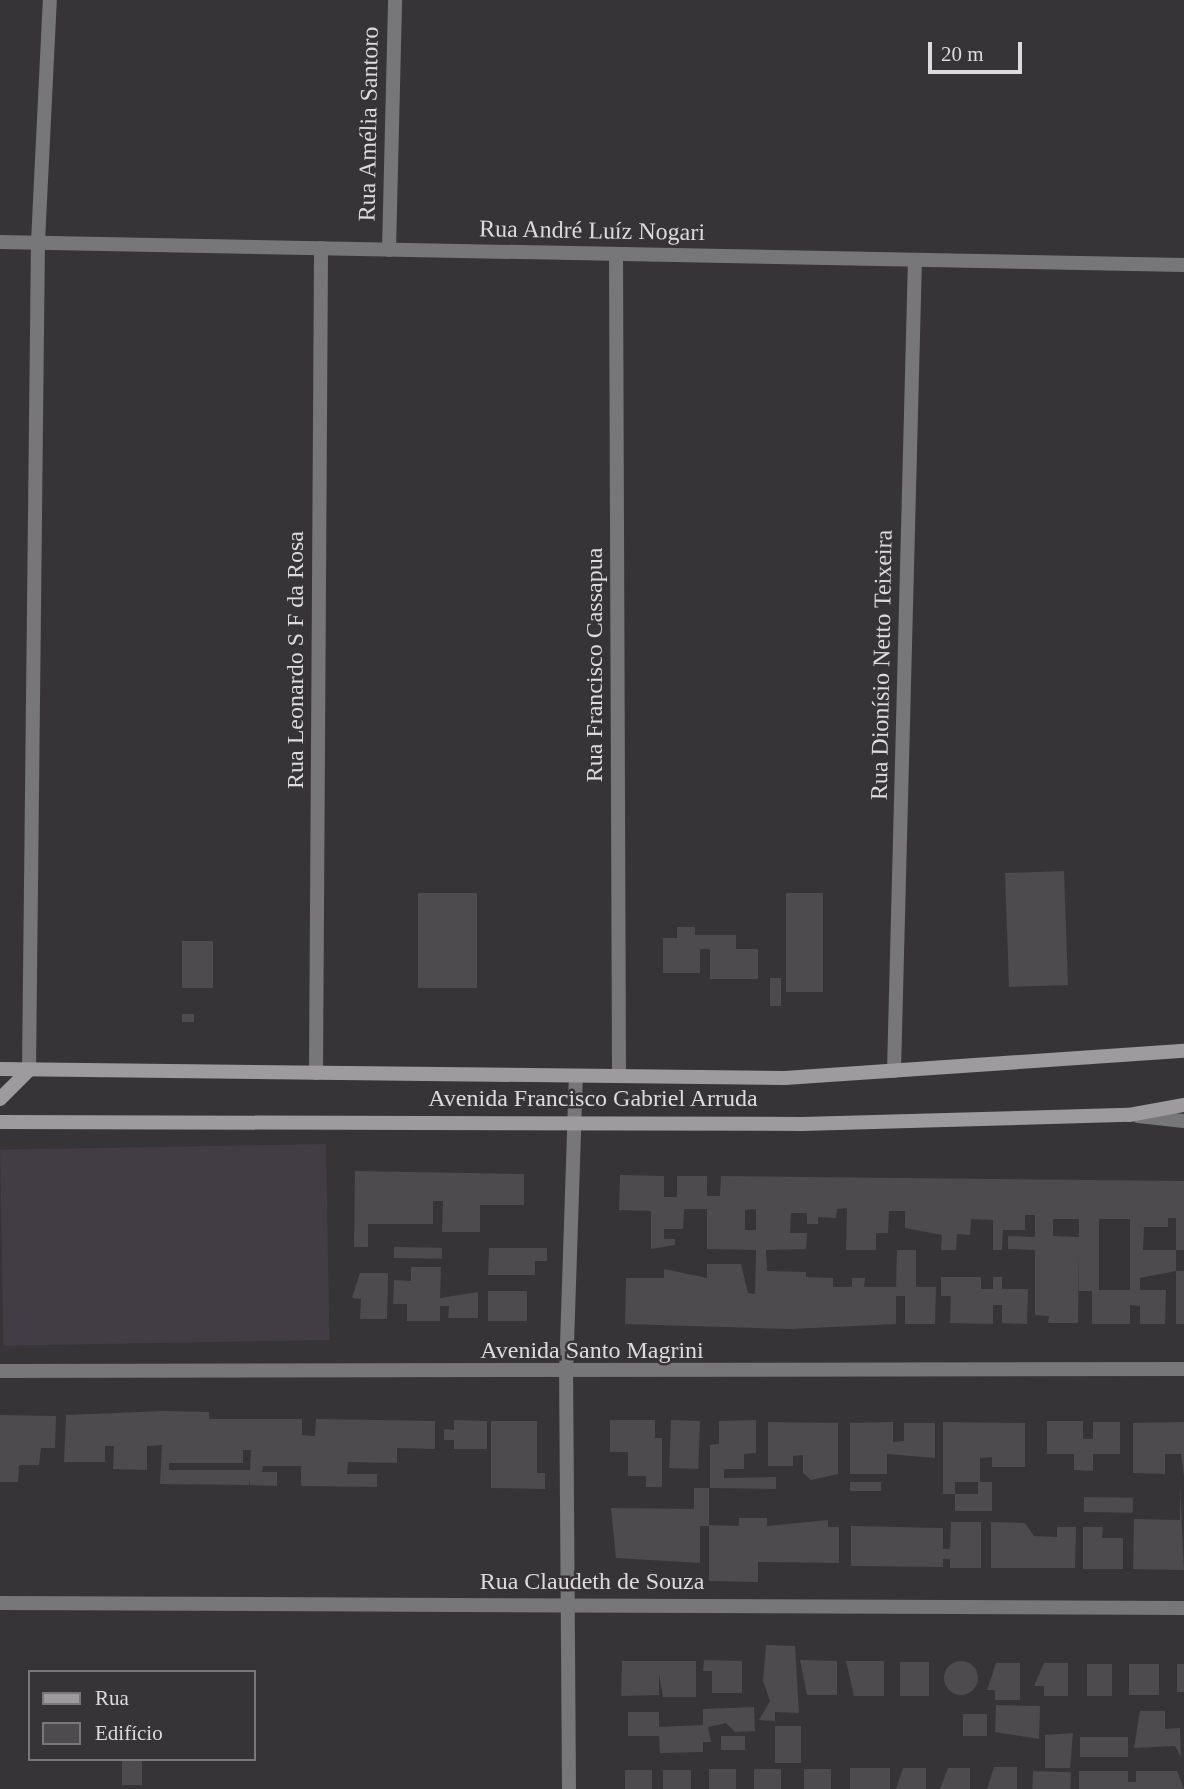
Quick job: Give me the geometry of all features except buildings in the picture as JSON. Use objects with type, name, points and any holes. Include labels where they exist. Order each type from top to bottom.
[{"type":"main road","name":"Avenida Francisco Gabriel Arruda","points":[[0,1069],[785,1078],[1184,1051]]},
{"type":"main road","points":[[0,1100],[29,1070]]},
{"type":"main road","name":"Avenida Francisco Gabriel Arruda","points":[[0,1122],[575,1120],[802,1124],[1129,1115],[1184,1105]]},
{"type":"street","points":[[29,1070],[38,242],[50,0]]},
{"type":"street","name":"Rua Amélia Santoro","points":[[389,250],[395,0]]},
{"type":"street","name":"Rua André Luíz Nogari","points":[[0,242],[1184,265]]},
{"type":"street","name":"Rua Leonardo S F da Rosa","points":[[316,1073],[321,248]]},
{"type":"street","name":"Rua Francisco Cassapua","points":[[616,254],[619,1076]]},
{"type":"street","name":"Rua Dionísio Netto Teixeira","points":[[894,1071],[915,260]]},
{"type":"street","points":[[569,1789],[566,1374],[576,1076]]},
{"type":"street","points":[[1129,1115],[1184,1121]]},
{"type":"street","name":"Avenida Santo Magrini","points":[[0,1371],[566,1374],[1184,1369]]},
{"type":"street","name":"Rua Claudeth de Souza","points":[[0,1603],[1184,1608]]},
{"type":"shaded area","points":[[326,1144],[329,1340],[3,1346],[0,1150]]}]
